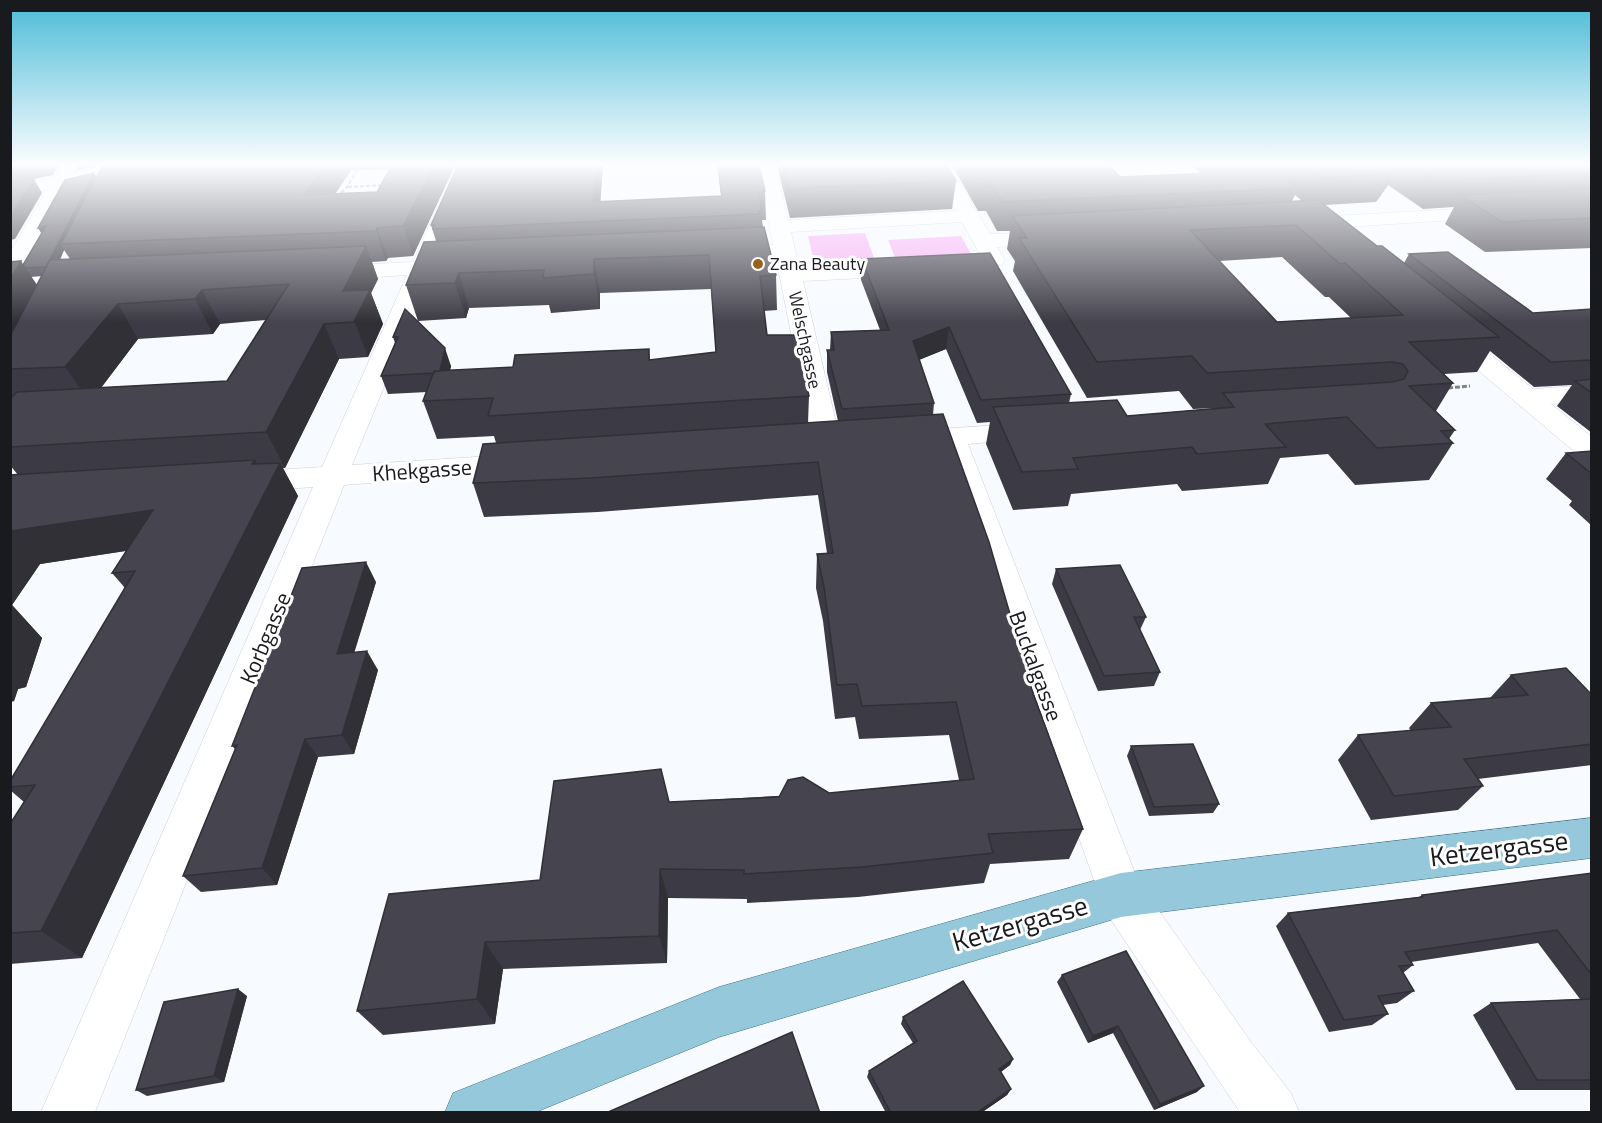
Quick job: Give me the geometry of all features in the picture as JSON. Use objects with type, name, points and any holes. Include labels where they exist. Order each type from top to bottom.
[{"type":"main road","name":"Ketzergasse","points":[[472,1113],[719,1012],[1121,895],[1592,838]]},
{"type":"street","points":[[14,282],[45,217]]},
{"type":"street","name":"Korbgasse","points":[[68,1113],[442,217]]},
{"type":"street","name":"Welschgasse","points":[[777,217],[826,444]]},
{"type":"street","points":[[779,227],[945,217]]},
{"type":"street","points":[[970,217],[983,242],[990,268]]},
{"type":"street","points":[[1281,225],[1301,217]]},
{"type":"street","points":[[1310,217],[1343,246]]},
{"type":"street","points":[[983,242],[1078,236]]},
{"type":"street","points":[[702,255],[784,251]]},
{"type":"street","points":[[315,273],[455,267]]},
{"type":"street","points":[[791,275],[928,268]]},
{"type":"street","points":[[1434,322],[1592,452]]},
{"type":"street","points":[[1525,398],[1592,393]]},
{"type":"street","points":[[883,441],[1053,429]]},
{"type":"street","name":"Buckalgasse","points":[[951,437],[1121,895],[1233,1060],[1272,1113]]},
{"type":"street","name":"Khekgasse","points":[[214,484],[545,462]]},
{"type":"path","points":[[1441,388],[1486,385],[1525,398]]},
{"type":"shaded area","points":[[865,233],[874,258],[814,261],[808,236]]},
{"type":"shaded area","points":[[961,236],[972,256],[896,260],[888,240]]},
{"type":"building","points":[[44,217],[71,217],[46,267],[26,268],[23,265],[46,226],[38,228]]},
{"type":"building","points":[[75,217],[407,217],[403,226],[377,228],[376,231],[61,244]]},
{"type":"building","points":[[434,217],[686,217],[433,229],[434,225],[431,225]]},
{"type":"building","points":[[1013,217],[1340,217],[1377,246],[1382,246],[1499,337],[1409,342],[1453,383],[1409,386],[1455,430],[1441,431],[1453,443],[1377,448],[1347,417],[1265,424],[1286,447],[1197,454],[1192,447],[1073,458],[1078,469],[1022,472],[993,407],[1117,400],[1127,416],[1234,407],[1223,393],[1392,382],[1404,379],[1408,371],[1403,364],[1392,362],[1207,373],[1192,356],[1097,362],[1019,238],[1027,238]],"holes":[[[1296,225],[1340,264],[1345,263],[1403,315],[1277,322],[1190,230]]]},
{"type":"building","points":[[1495,217],[1592,217],[1592,218],[1502,222]]},
{"type":"building","points":[[764,227],[776,275],[760,276],[767,335],[796,335],[809,396],[488,416],[493,398],[423,401],[434,371],[513,367],[515,355],[649,349],[649,360],[716,352],[709,255],[594,259],[594,274],[543,278],[544,270],[459,273],[455,283],[406,285],[424,242]]},
{"type":"building","points":[[366,246],[343,291],[370,290],[354,322],[324,324],[266,432],[10,447],[10,399],[17,392],[227,381],[289,284],[202,290],[195,299],[118,304],[65,367],[10,369],[10,336],[50,260]]},
{"type":"building","points":[[1448,252],[1533,313],[1592,309],[1592,360],[1551,362],[1409,254]]},
{"type":"building","points":[[990,253],[1071,394],[981,400],[949,327],[913,341],[934,403],[842,409],[827,350],[834,350],[831,332],[889,330],[862,259]]},
{"type":"building","points":[[21,261],[10,280],[10,262]]},
{"type":"building","points":[[405,309],[445,348],[440,371],[381,376],[398,337],[393,337]]},
{"type":"building","points":[[1592,379],[1592,393],[1575,381]]},
{"type":"building","points":[[943,414],[989,542],[1033,693],[1083,829],[988,834],[993,853],[862,867],[744,874],[744,870],[660,869],[659,936],[485,942],[477,999],[357,1011],[389,894],[540,880],[554,781],[661,769],[669,802],[779,797],[788,780],[803,777],[829,793],[974,779],[956,702],[862,706],[857,684],[837,685],[824,587],[817,554],[833,553],[818,462],[591,478],[473,483],[483,444]]},
{"type":"building","points":[[1592,451],[1592,474],[1566,453]]},
{"type":"building","points":[[255,460],[252,464],[280,463],[41,931],[10,933],[10,824],[35,785],[10,787],[10,781],[135,571],[112,573],[153,510],[10,532],[10,475]]},
{"type":"building","points":[[366,562],[337,654],[367,651],[342,735],[305,739],[262,868],[183,876],[237,745],[232,746],[302,568]]},
{"type":"building","points":[[1120,565],[1146,617],[1134,617],[1160,672],[1104,676],[1056,569]]},
{"type":"building","points":[[1566,668],[1592,695],[1592,744],[1464,759],[1483,786],[1394,796],[1358,735],[1451,727],[1431,703],[1528,695],[1511,675]]},
{"type":"building","points":[[1193,744],[1219,804],[1154,807],[1131,746]]},
{"type":"building","points":[[1592,873],[1592,975],[1557,930],[1405,952],[1413,965],[1399,966],[1414,991],[1378,996],[1388,1014],[1344,1020],[1288,913],[1423,897],[1422,895]]},
{"type":"building","points":[[1126,951],[1204,1086],[1160,1104],[1118,1026],[1093,1036],[1062,975]]},
{"type":"building","points":[[963,981],[1013,1059],[999,1069],[1011,1089],[976,1113],[891,1113],[869,1071],[917,1041],[903,1017]]},
{"type":"building","points":[[238,989],[214,1076],[136,1090],[164,1002]]},
{"type":"building","points":[[1592,999],[1592,1080],[1537,1080],[1491,1003]]},
{"type":"building","points":[[792,1032],[820,1113],[606,1113]]},
{"type":"place","name":"Zana Beauty","points":[[758,264]]}]
